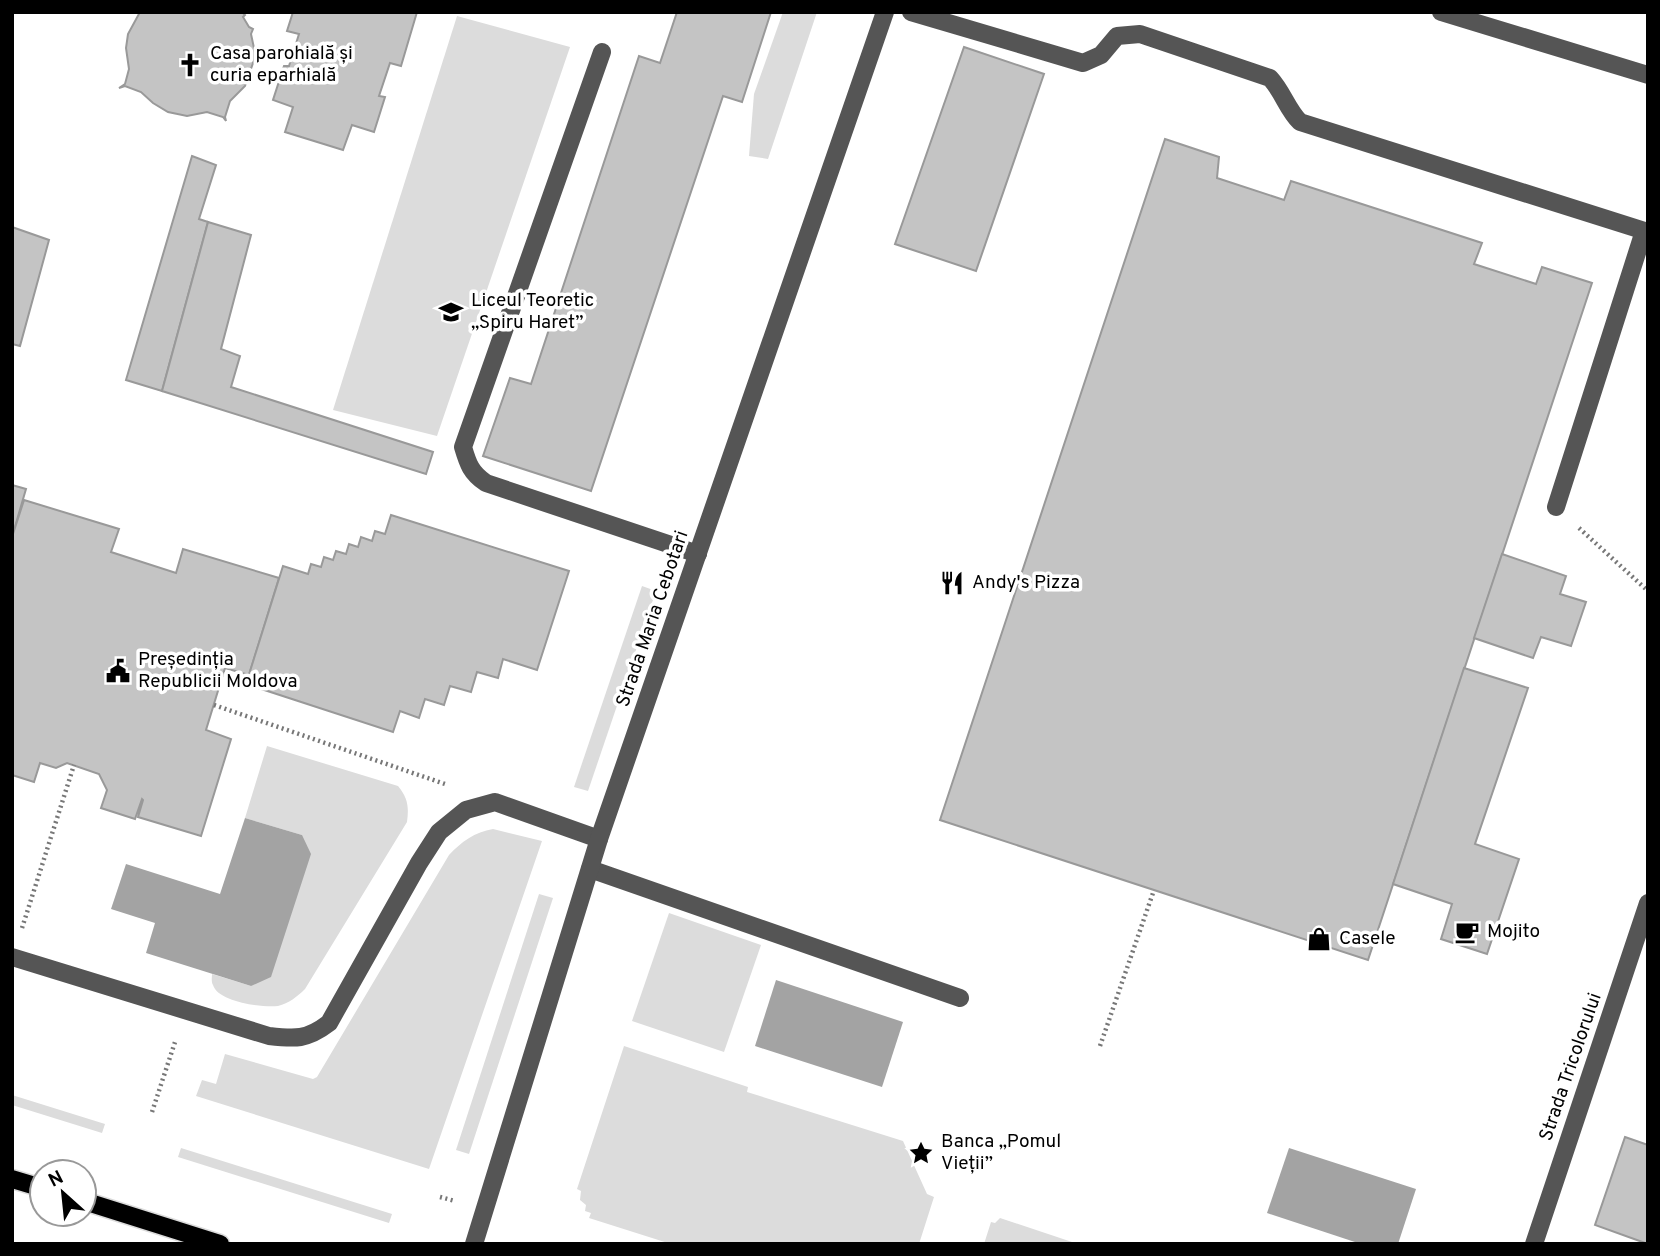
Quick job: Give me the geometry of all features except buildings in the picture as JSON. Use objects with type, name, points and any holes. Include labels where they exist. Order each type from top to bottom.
[{"type":"main road","points":[[98,1205],[220,1244]]},
{"type":"street","name":"Strada Maria Cebotari","points":[[474,1244],[599,839],[885,12]]},
{"type":"street","points":[[911,12],[1083,63],[1101,55],[1118,36],[1140,34],[1270,78],[1280,89],[1289,111],[1300,122],[1646,232],[1556,506]]},
{"type":"street","points":[[1441,12],[1648,75]]},
{"type":"street","points":[[602,52],[463,447],[474,475],[486,483],[698,554]]},
{"type":"street","points":[[12,957],[269,1036],[297,1039],[317,1032],[329,1023],[419,863],[439,832],[466,810],[495,802],[599,839]]},
{"type":"street","points":[[590,869],[960,998]]},
{"type":"street","name":"Strada Tricolorului","points":[[1534,1244],[1648,903]]},
{"type":"path","points":[[1556,506],[1648,592]]},
{"type":"path","points":[[214,705],[406,769]]},
{"type":"path","points":[[25,917],[74,765]]},
{"type":"path","points":[[1100,1046],[1154,890]]},
{"type":"path","points":[[152,1112],[176,1038]]},
{"type":"shaded area","points":[[783,12],[817,12],[768,159],[749,156],[754,94]]},
{"type":"shaded area","points":[[457,16],[570,47],[437,436],[333,410]]},
{"type":"shaded area","points":[[642,586],[656,591],[588,791],[574,787]]},
{"type":"shaded area","points":[[267,746],[398,786],[406,799],[408,812],[407,822],[305,989],[278,1006],[252,1005],[232,1000],[217,991],[212,979],[212,974],[251,986],[302,835],[245,818]]},
{"type":"shaded area","points":[[245,818],[302,835],[311,854],[271,977],[251,986],[146,953],[155,923],[111,909],[126,864],[220,894]]},
{"type":"shaded area","points":[[493,829],[542,841],[429,1169],[196,1096],[202,1080],[216,1084],[225,1054],[313,1079],[317,1077],[449,855],[469,838]]},
{"type":"shaded area","points":[[539,894],[553,898],[469,1154],[456,1150]]},
{"type":"shaded area","points":[[669,913],[761,945],[724,1052],[632,1021]]},
{"type":"shaded area","points":[[776,980],[903,1022],[882,1087],[755,1046]]},
{"type":"shaded area","points":[[624,1046],[748,1087],[747,1092],[903,1141],[927,1194],[934,1197],[919,1244],[671,1244],[589,1218],[591,1213],[585,1211],[586,1205],[580,1200],[581,1191],[577,1189]]},
{"type":"shaded area","points":[[12,1095],[105,1124],[102,1133],[12,1105]]},
{"type":"shaded area","points":[[181,1148],[392,1214],[389,1223],[178,1157]]},
{"type":"shaded area","points":[[1289,1148],[1416,1189],[1398,1244],[1361,1244],[1267,1213]]},
{"type":"shaded area","points":[[1000,1218],[1078,1244],[984,1244],[991,1222],[995,1223]]},
{"type":"place","name":"Casa parohială și curia eparhială","points":[[190,65]]},
{"type":"place","name":"Liceul Teoretic „Spiru Haret”","points":[[451,312]]},
{"type":"place","name":"Andy's Pizza","points":[[952,583]]},
{"type":"place","name":"Președinția Republicii Moldova","points":[[118,671]]},
{"type":"place","name":"Mojito","points":[[1467,932]]},
{"type":"place","name":"Casele","points":[[1319,939]]},
{"type":"place","name":"Banca „Pomul Vieții”","points":[[921,1153]]}]
